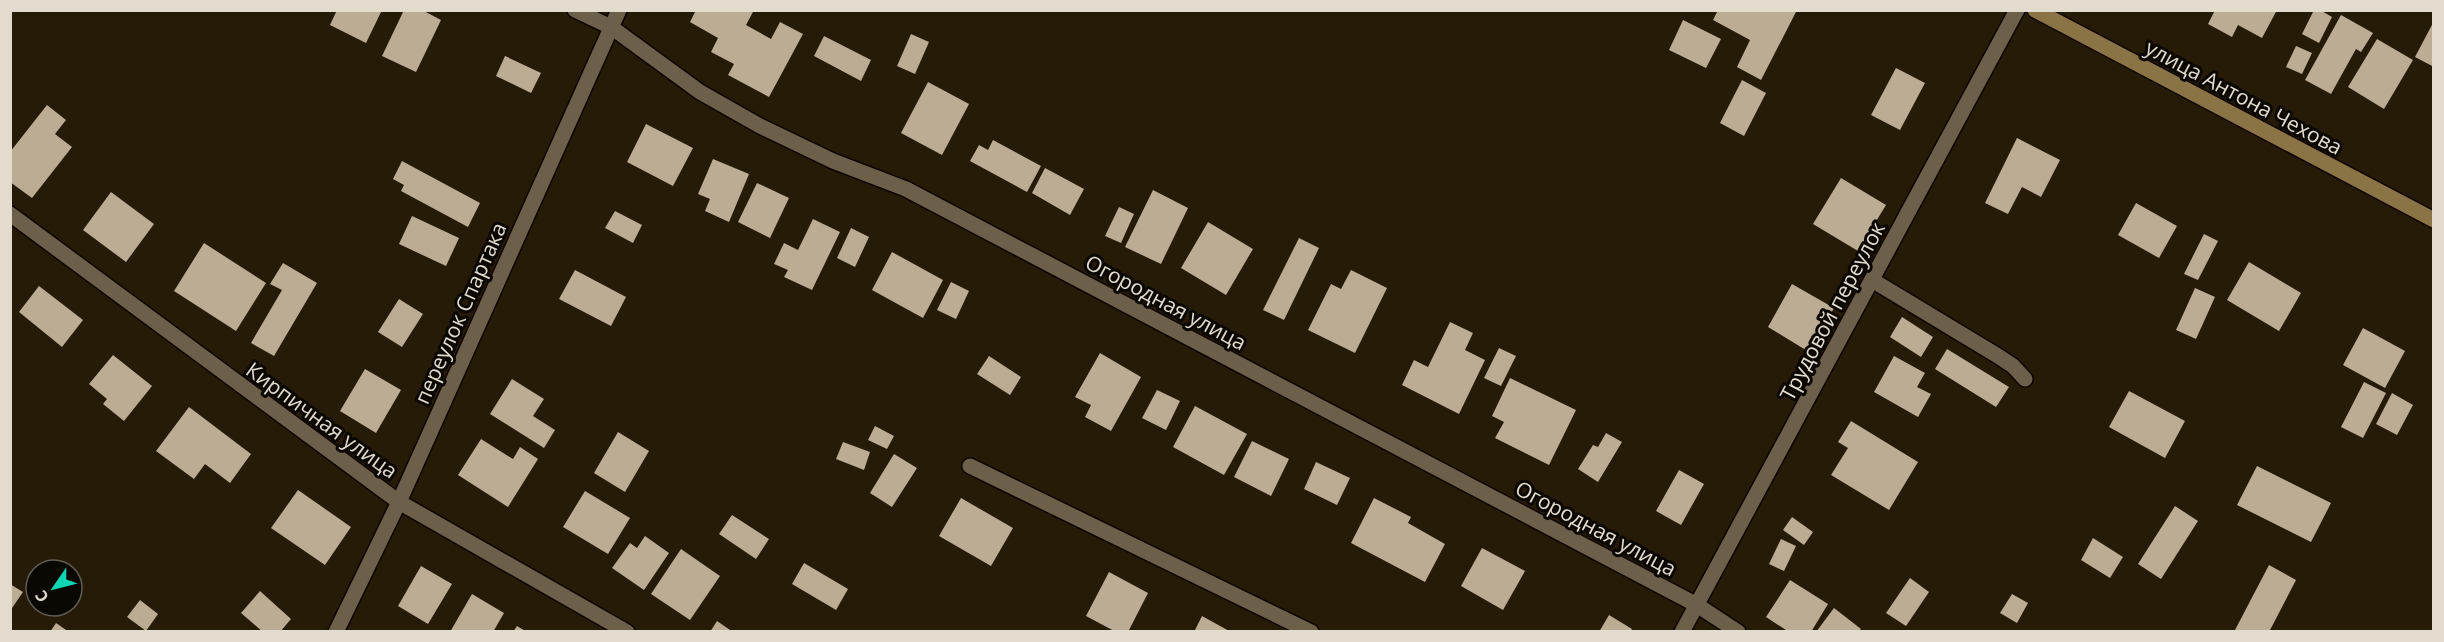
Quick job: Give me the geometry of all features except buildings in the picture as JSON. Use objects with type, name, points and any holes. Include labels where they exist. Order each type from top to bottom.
[{"type":"street","name":"Огородная улица","points":[[575,10],[611,27],[692,87],[760,126],[833,161],[906,189],[1697,605],[1738,632]]},
{"type":"street","name":"переулок Спартака","points":[[336,632],[399,502],[619,10]]},
{"type":"street","name":"Трудовой переулок","points":[[1682,632],[2017,10]]},
{"type":"street","name":"улица Антона Чехова","points":[[2036,10],[2433,220]]},
{"type":"street","name":"Кирпичная улица","points":[[10,214],[399,502],[627,632]]},
{"type":"street","points":[[1872,280],[1998,356],[2013,366],[2025,380]]},
{"type":"street","points":[[970,466],[1311,632]]}]
